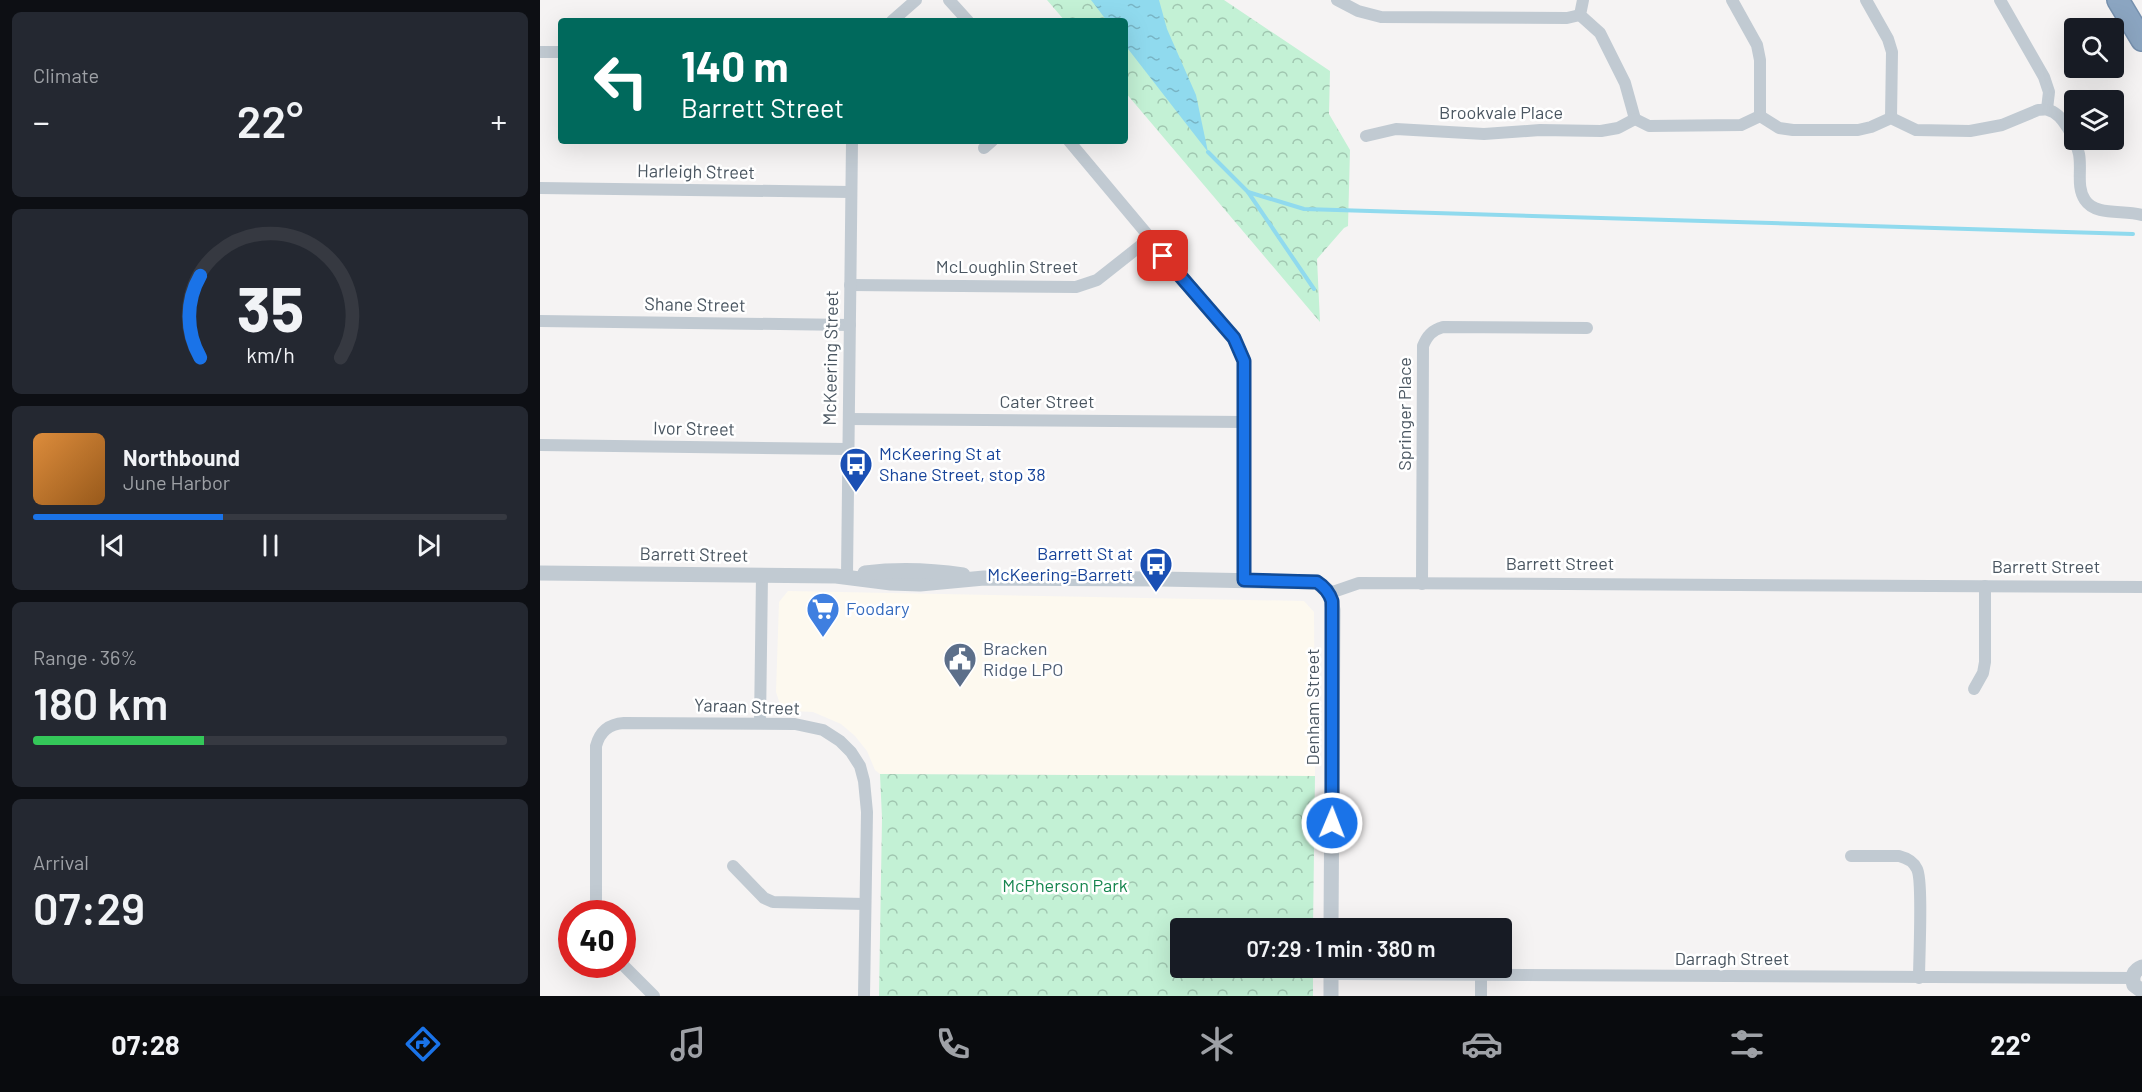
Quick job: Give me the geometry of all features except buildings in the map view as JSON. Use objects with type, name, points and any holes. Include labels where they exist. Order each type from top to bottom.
[{"type":"highway","points":[[2118,0],[2142,40]]},
{"type":"street","points":[[895,18],[916,0]]},
{"type":"street","points":[[950,0],[965,18]]},
{"type":"street","points":[[1337,0],[1358,11],[1381,17],[1567,18],[1580,15]]},
{"type":"street","points":[[1580,15],[1583,0]]},
{"type":"street","points":[[1732,0],[1757,45],[1760,60],[1760,116]]},
{"type":"street","points":[[1866,0],[1888,39],[1892,52],[1891,117]]},
{"type":"street","points":[[2000,0],[2044,77],[2049,92],[2047,109]]},
{"type":"street","points":[[1580,15],[1600,33],[1625,83],[1635,119],[1649,126],[1741,125],[1760,116]]},
{"type":"street","points":[[540,52],[558,52]]},
{"type":"street","points":[[1891,117],[1916,130],[1970,131],[1986,129],[2038,110],[2047,109],[2057,115],[2073,139],[2079,154],[2080,188],[2085,201],[2097,210],[2131,212],[2142,216]]},
{"type":"street","points":[[1760,116],[1779,128],[1793,130],[1858,130],[1871,127],[1891,117]]},
{"type":"street","name":"Brookvale Place","points":[[1366,136],[1396,129],[1484,134],[1540,130],[1601,131],[1618,128],[1635,119]]},
{"type":"street","name":"McKeering Street","points":[[847,576],[852,144]]},
{"type":"street","points":[[1071,144],[1238,345],[1245,372],[1244,580]]},
{"type":"street","name":"Harleigh Street","points":[[540,188],[851,192]]},
{"type":"street","name":"McLoughlin Street","points":[[850,285],[1076,286],[1098,280],[1149,239]]},
{"type":"street","name":"Shane Street","points":[[540,321],[850,325]]},
{"type":"street","name":"Springer Place","points":[[1422,584],[1423,346],[1425,340],[1431,333],[1443,327],[1587,328]]},
{"type":"street","name":"Cater Street","points":[[849,419],[1245,422]]},
{"type":"street","name":"Ivor Street","points":[[540,445],[848,449]]},
{"type":"street","name":"Barrett Street","points":[[540,573],[847,576],[891,584],[937,584],[984,578],[1244,580],[1317,582],[1330,593],[1359,583],[2142,586]]},
{"type":"street","points":[[760,723],[762,575]]},
{"type":"street","points":[[1974,689],[1983,673],[1985,662],[1985,586]]},
{"type":"street","name":"Denham Street","points":[[1330,593],[1333,610],[1331,918]]},
{"type":"street","name":"Yaraan Street","points":[[596,900],[596,746],[604,730],[624,723],[795,724],[823,730],[840,741],[850,752],[860,766],[864,781],[867,812],[864,996]]},
{"type":"street","points":[[1851,856],[1899,856],[1906,858],[1916,867],[1919,883],[1919,978]]},
{"type":"street","points":[[734,866],[764,898],[773,902],[865,904]]},
{"type":"street","points":[[2137,973],[2134,985],[2142,991]]},
{"type":"street","name":"Darragh Street","points":[[1512,975],[1919,978],[2137,973]]},
{"type":"street","points":[[636,978],[654,996]]},
{"type":"street","points":[[1331,978],[1331,996]]},
{"type":"street","points":[[1481,978],[1481,996]]},
{"type":"shaded area","points":[[788,591],[1304,601],[1314,612],[1315,776],[880,774],[875,770],[867,751],[841,724],[813,712],[793,711],[780,704],[776,692],[779,602]]},
{"type":"green space","points":[[1047,0],[1224,0],[1330,71],[1329,114],[1350,150],[1348,226],[1317,259],[1320,322],[1128,96],[1128,18],[1062,18]]},
{"type":"green space","name":"McPherson Park","points":[[880,774],[1315,776],[1313,918],[1170,918],[1170,978],[1313,978],[1313,996],[879,996],[882,818]]},
{"type":"water","points":[[1091,0],[1159,0],[1167,29],[1196,95],[1208,152],[1128,49],[1128,18],[1105,18]]},
{"type":"waterway","points":[[1208,152],[1248,192],[1314,289]]},
{"type":"waterway","points":[[1248,192],[1304,209],[2133,234]]},
{"type":"place","name":"McKeering St at Shane Street, stop 38","points":[[856,493]]},
{"type":"place","name":"Barrett St at McKeering-Barrett","points":[[1156,593]]},
{"type":"place","name":"Foodary","points":[[823,638]]},
{"type":"place","name":"Bracken Ridge LPO","points":[[960,688]]},
{"type":"route","points":[[1163,256],[1234,338],[1244,361],[1244,580],[1317,582],[1330,593],[1333,610],[1332,823]]}]
